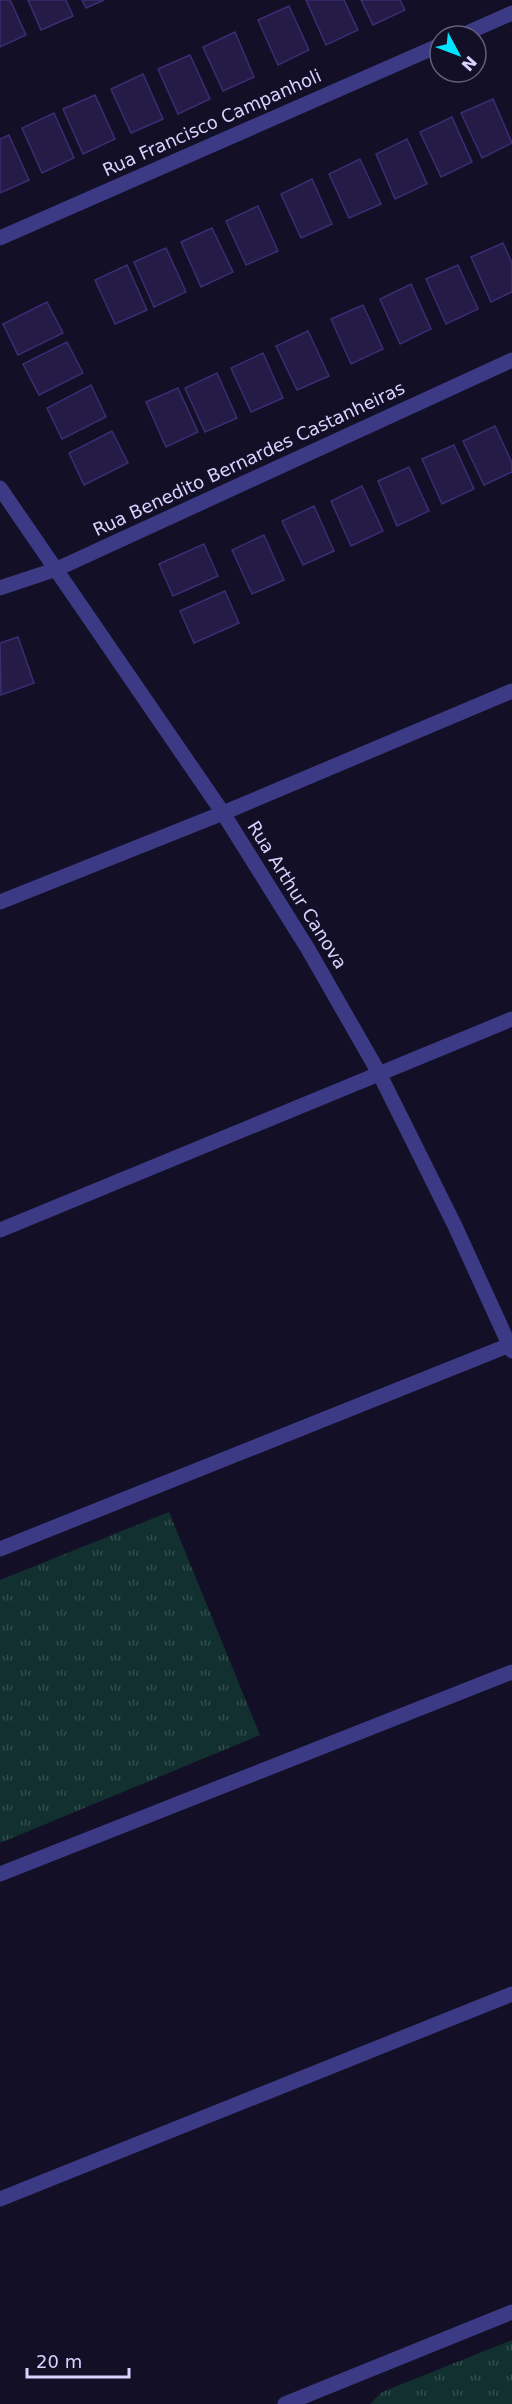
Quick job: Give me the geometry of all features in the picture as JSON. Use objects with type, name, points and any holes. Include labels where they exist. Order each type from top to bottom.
[{"type":"street","points":[[487,24],[512,13]]},
{"type":"street","name":"Rua Francisco Campanholi","points":[[0,238],[428,50]]},
{"type":"street","name":"Rua Benedito Bernardes Castanheiras","points":[[0,588],[57,569],[512,360]]},
{"type":"street","name":"Rua Arthur Canova","points":[[0,488],[223,813],[308,949],[380,1073],[511,1347]]},
{"type":"street","points":[[0,902],[223,813],[512,691]]},
{"type":"street","points":[[0,1230],[512,1019]]},
{"type":"street","points":[[0,1549],[511,1347]]},
{"type":"street","points":[[0,1874],[512,1672]]},
{"type":"street","points":[[0,2199],[512,1994]]},
{"type":"street","points":[[285,2404],[512,2312]]},
{"type":"green space","points":[[169,1512],[260,1735],[0,1843],[0,1580]]},
{"type":"green space","points":[[512,2340],[512,2404],[370,2404],[382,2392]]},
{"type":"building","points":[[0,0],[10,0],[26,35],[0,47]]},
{"type":"building","points":[[28,0],[66,0],[73,16],[41,30]]},
{"type":"building","points":[[82,0],[104,0],[86,8]]},
{"type":"building","points":[[306,0],[344,0],[358,30],[326,45]]},
{"type":"building","points":[[361,0],[400,0],[405,10],[373,25]]},
{"type":"building","points":[[289,6],[309,50],[278,65],[258,20]]},
{"type":"building","points":[[235,32],[254,77],[223,91],[203,47]]},
{"type":"building","points":[[190,55],[210,99],[178,114],[158,69]]},
{"type":"building","points":[[143,74],[163,119],[131,133],[111,89]]},
{"type":"building","points":[[95,95],[115,139],[83,154],[63,109]]},
{"type":"building","points":[[493,99],[512,143],[482,158],[461,113]]},
{"type":"building","points":[[54,113],[74,158],[42,173],[22,128]]},
{"type":"building","points":[[452,117],[472,162],[441,177],[420,132]]},
{"type":"building","points":[[9,135],[29,180],[0,193],[0,139]]},
{"type":"building","points":[[407,139],[427,184],[395,199],[376,154]]},
{"type":"building","points":[[360,159],[381,204],[349,218],[329,174]]},
{"type":"building","points":[[312,179],[332,224],[301,238],[281,194]]},
{"type":"building","points":[[258,206],[278,251],[246,265],[226,221]]},
{"type":"building","points":[[212,228],[233,272],[201,287],[181,242]]},
{"type":"building","points":[[503,243],[512,263],[512,292],[491,302],[471,257]]},
{"type":"building","points":[[166,248],[186,292],[154,307],[134,262]]},
{"type":"building","points":[[127,265],[147,310],[115,324],[95,280]]},
{"type":"building","points":[[458,265],[478,309],[446,324],[426,279]]},
{"type":"building","points":[[411,284],[431,329],[400,344],[380,299]]},
{"type":"building","points":[[47,302],[63,333],[18,355],[3,324]]},
{"type":"building","points":[[363,305],[383,349],[351,364],[331,319]]},
{"type":"building","points":[[308,331],[329,376],[297,390],[276,346]]},
{"type":"building","points":[[67,342],[83,373],[39,395],[23,364]]},
{"type":"building","points":[[263,353],[283,398],[251,412],[231,368]]},
{"type":"building","points":[[217,373],[237,418],[205,432],[185,388]]},
{"type":"building","points":[[91,385],[106,417],[62,439],[47,408]]},
{"type":"building","points":[[178,388],[198,432],[166,447],[146,402]]},
{"type":"building","points":[[495,426],[512,463],[512,472],[484,485],[463,441]]},
{"type":"building","points":[[112,431],[128,463],[84,485],[69,453]]},
{"type":"building","points":[[454,445],[474,489],[442,504],[422,459]]},
{"type":"building","points":[[409,467],[429,511],[397,526],[378,481]]},
{"type":"building","points":[[362,486],[383,531],[351,546],[331,501]]},
{"type":"building","points":[[314,506],[334,551],[303,565],[282,521]]},
{"type":"building","points":[[264,535],[284,580],[252,594],[232,550]]},
{"type":"building","points":[[204,544],[218,576],[173,596],[159,564]]},
{"type":"building","points":[[225,591],[239,623],[194,643],[180,611]]},
{"type":"building","points":[[18,637],[34,683],[1,695],[0,643]]}]
